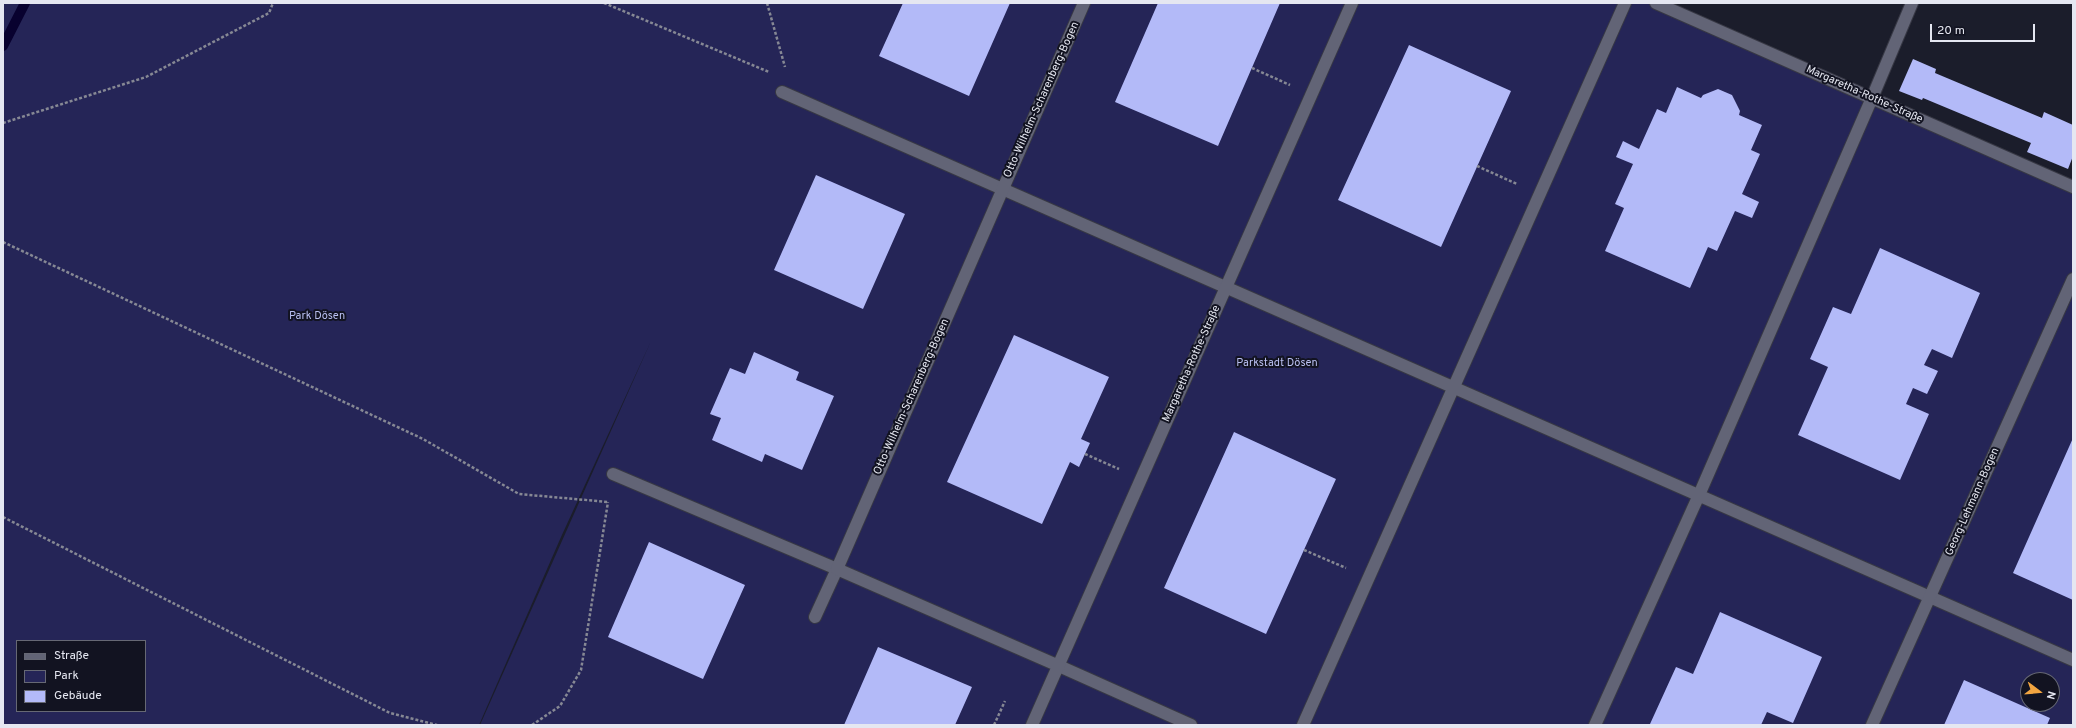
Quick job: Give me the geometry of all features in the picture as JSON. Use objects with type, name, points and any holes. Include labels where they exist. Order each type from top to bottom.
[{"type":"street","name":"Otto-Wilhelm-Scharenberg-Bogen","points":[[815,617],[1084,3]]},
{"type":"street","name":"Margaretha-Rothe-Straße","points":[[1032,725],[1352,3]]},
{"type":"street","points":[[1303,725],[1625,3]]},
{"type":"street","name":"Margaretha-Rothe-Straße","points":[[1656,3],[2073,187]]},
{"type":"street","points":[[1595,725],[1698,495],[1872,98],[1912,3]]},
{"type":"street","points":[[782,92],[1004,188],[2073,660]]},
{"type":"street","name":"Georg-Lehmann-Bogen","points":[[1872,725],[2073,278]]},
{"type":"street","points":[[613,474],[837,569],[1191,725]]},
{"type":"path","points":[[3,123],[146,77],[269,13],[273,3]]},
{"type":"path","points":[[604,3],[773,73]]},
{"type":"path","points":[[768,3],[786,72]]},
{"type":"path","points":[[1252,68],[1311,94]]},
{"type":"path","points":[[1477,166],[1540,194]]},
{"type":"path","points":[[3,242],[423,439],[519,494],[608,502],[582,670],[560,706],[532,725]]},
{"type":"path","points":[[1085,454],[1142,478]]},
{"type":"path","points":[[3,517],[390,713],[437,725]]},
{"type":"path","points":[[1304,550],[1369,578]]},
{"type":"path","points":[[994,725],[1005,701]]},
{"type":"green space","name":"Parkstadt Dösen","points":[[3,3],[1665,3],[2073,183],[2073,725],[480,725],[651,341],[561,537],[479,725],[3,725]]},
{"type":"building","points":[[903,3],[1010,3],[969,96],[879,56]]},
{"type":"building","points":[[1158,3],[1280,3],[1218,146],[1115,102]]},
{"type":"building","points":[[1409,45],[1511,91],[1441,247],[1338,200]]},
{"type":"building","points":[[1913,59],[1936,69],[1935,73],[2042,118],[2044,112],[2073,125],[2073,156],[2068,169],[2027,152],[2031,143],[1923,98],[1922,100],[1899,91]]},
{"type":"building","points":[[1677,87],[1701,98],[1703,95],[1718,89],[1732,95],[1740,111],[1739,115],[1762,125],[1751,150],[1760,154],[1742,194],[1759,202],[1752,218],[1735,211],[1717,251],[1708,247],[1690,288],[1605,251],[1624,208],[1615,204],[1633,164],[1616,157],[1623,141],[1639,149],[1657,109],[1666,113]]},
{"type":"building","points":[[816,175],[905,214],[863,309],[774,270]]},
{"type":"building","points":[[1880,248],[1980,293],[1952,358],[1932,349],[1924,365],[1938,371],[1927,394],[1913,388],[1906,404],[1929,414],[1900,480],[1798,435],[1828,367],[1810,359],[1833,307],[1851,314]]},
{"type":"building","points":[[1014,335],[1109,377],[1081,439],[1090,443],[1079,467],[1070,462],[1042,524],[947,482]]},
{"type":"building","points":[[754,352],[799,372],[796,380],[834,396],[802,470],[765,454],[762,462],[712,440],[721,418],[710,414],[730,368],[745,374]]},
{"type":"building","points":[[1234,432],[1336,479],[1266,634],[1164,588]]},
{"type":"building","points":[[2073,438],[2073,600],[2013,573]]},
{"type":"building","points":[[649,542],[745,585],[703,679],[608,637]]},
{"type":"building","points":[[1720,612],[1822,657],[1793,723],[1767,712],[1761,725],[1650,724],[1676,667],[1693,674]]},
{"type":"building","points":[[878,647],[972,687],[955,725],[844,725]]},
{"type":"building","points":[[1964,680],[2020,705],[2020,712],[2036,712],[2050,718],[2047,725],[1944,725]]},
{"type":"waterway","points":[[3,46],[25,3]]},
{"type":"park label","name":"Park Dösen","points":[[317,317]]}]
